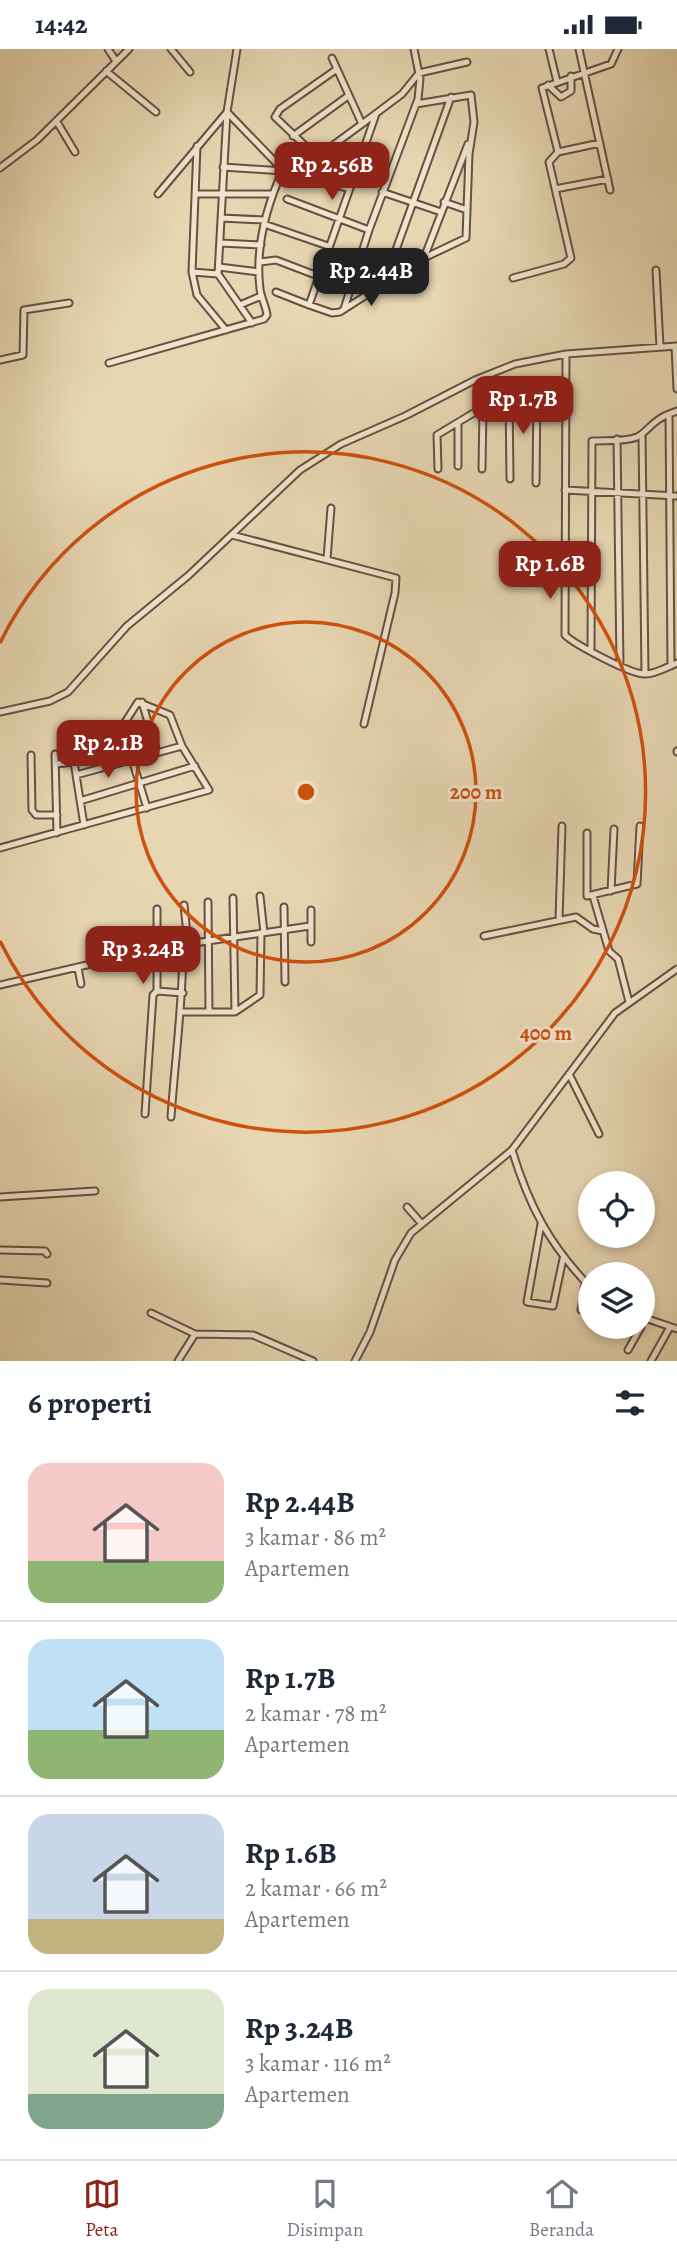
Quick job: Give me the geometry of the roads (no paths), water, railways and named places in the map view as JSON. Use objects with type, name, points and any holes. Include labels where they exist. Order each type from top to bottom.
[{"type":"street","points":[[108,49],[116,61]]},
{"type":"street","points":[[0,168],[57,123],[129,49]]},
{"type":"street","points":[[171,49],[190,72]]},
{"type":"street","points":[[237,49],[227,112],[218,271],[252,323]]},
{"type":"street","points":[[344,309],[382,192],[416,104],[420,89],[414,49]]},
{"type":"street","points":[[549,49],[557,82]]},
{"type":"street","points":[[579,49],[610,190]]},
{"type":"street","points":[[558,152],[542,88],[611,64],[618,49]]},
{"type":"street","points":[[331,58],[362,124]]},
{"type":"street","points":[[298,172],[406,90],[419,73],[467,62]]},
{"type":"street","points":[[317,157],[276,119],[277,112],[337,69]]},
{"type":"street","points":[[106,71],[156,112]]},
{"type":"street","points":[[548,85],[562,96],[571,91],[571,76]]},
{"type":"street","points":[[276,292],[332,313],[344,309],[424,258],[465,239],[474,122],[471,95],[416,104]]},
{"type":"street","points":[[293,136],[348,96]]},
{"type":"street","points":[[384,283],[452,97]]},
{"type":"street","points":[[158,194],[227,112]]},
{"type":"street","points":[[227,112],[283,170]]},
{"type":"street","points":[[309,305],[376,114]]},
{"type":"street","points":[[57,123],[75,152]]},
{"type":"street","points":[[424,258],[471,139]]},
{"type":"street","points":[[513,278],[564,264],[571,258],[549,162],[558,152],[600,143]]},
{"type":"street","points":[[197,146],[192,272],[197,295],[226,330]]},
{"type":"street","points":[[320,179],[330,148]]},
{"type":"street","points":[[223,167],[298,172],[349,188]]},
{"type":"street","points":[[108,363],[252,323],[267,316],[261,296],[261,246],[271,194],[283,170]]},
{"type":"street","points":[[555,189],[608,179]]},
{"type":"street","points":[[382,192],[440,212]]},
{"type":"street","points":[[195,194],[271,194]]},
{"type":"street","points":[[287,199],[369,230]]},
{"type":"street","points":[[444,202],[467,210]]},
{"type":"street","points":[[221,218],[264,222],[328,246]]},
{"type":"street","points":[[220,243],[261,246]]},
{"type":"street","points":[[260,262],[276,260],[318,276]]},
{"type":"street","points":[[656,269],[660,347]]},
{"type":"street","points":[[192,272],[260,272]]},
{"type":"street","points":[[240,305],[261,296]]},
{"type":"street","points":[[0,360],[23,355],[24,310],[69,303]]},
{"type":"street","points":[[0,712],[50,701],[68,692],[116,636],[232,535],[300,470],[341,444],[489,374],[533,360],[566,354],[676,346],[677,389]]},
{"type":"street","points":[[566,354],[565,632],[567,637],[620,666],[645,674],[674,664],[674,496],[669,414]]},
{"type":"street","points":[[438,469],[437,435],[495,400],[565,385]]},
{"type":"street","points":[[537,390],[537,483]]},
{"type":"street","points":[[509,396],[510,479]]},
{"type":"street","points":[[482,469],[483,409]]},
{"type":"street","points":[[645,674],[642,434],[651,422],[677,411]]},
{"type":"street","points":[[458,423],[458,466]]},
{"type":"street","points":[[591,649],[592,440],[642,434]]},
{"type":"street","points":[[617,439],[620,666]]},
{"type":"street","points":[[565,490],[674,496]]},
{"type":"street","points":[[327,559],[331,508]]},
{"type":"street","points":[[232,535],[390,574],[397,580],[364,724]]},
{"type":"street","points":[[0,848],[57,833],[147,808],[209,790],[182,745],[170,715],[142,702],[136,702],[124,720],[124,733],[147,808]]},
{"type":"street","points":[[142,702],[157,752]]},
{"type":"street","points":[[56,764],[74,762],[97,743],[124,733]]},
{"type":"street","points":[[76,775],[182,745]]},
{"type":"street","points":[[55,754],[57,833]]},
{"type":"street","points":[[31,755],[32,810],[36,815],[57,815]]},
{"type":"street","points":[[74,762],[84,825]]},
{"type":"street","points":[[80,801],[195,766]]},
{"type":"street","points":[[559,919],[562,826]]},
{"type":"street","points":[[587,833],[585,894],[593,896],[637,884],[640,826]]},
{"type":"street","points":[[611,891],[614,829]]},
{"type":"street","points":[[182,1012],[235,1012],[261,994],[260,896]]},
{"type":"street","points":[[593,896],[609,951],[618,959],[629,1002]]},
{"type":"street","points":[[233,898],[235,1012]]},
{"type":"street","points":[[208,902],[209,1012]]},
{"type":"street","points":[[172,1117],[186,944],[184,905]]},
{"type":"street","points":[[284,907],[285,982]]},
{"type":"street","points":[[145,1114],[153,995],[157,991],[157,909]]},
{"type":"street","points":[[311,911],[311,942]]},
{"type":"street","points":[[484,936],[576,917],[593,929],[603,931]]},
{"type":"street","points":[[0,985],[158,949],[310,926]]},
{"type":"street","points":[[110,940],[114,959]]},
{"type":"street","points":[[78,968],[81,984]]},
{"type":"street","points":[[355,1361],[370,1332],[402,1245],[422,1224],[512,1150],[615,1013],[677,969]]},
{"type":"street","points":[[157,991],[183,993]]},
{"type":"street","points":[[569,1074],[598,1134]]},
{"type":"street","points":[[512,1150],[524,1188],[541,1224],[563,1259],[578,1275]]},
{"type":"street","points":[[0,1197],[95,1191]]},
{"type":"street","points":[[407,1207],[422,1224]]},
{"type":"street","points":[[541,1224],[527,1302],[553,1306],[563,1259]]},
{"type":"street","points":[[0,1250],[45,1251],[47,1254]]},
{"type":"street","points":[[0,1280],[47,1283]]},
{"type":"street","points":[[151,1313],[195,1334],[253,1335],[313,1361]]},
{"type":"street","points":[[655,1321],[677,1329]]},
{"type":"street","points":[[651,1361],[670,1327]]},
{"type":"street","points":[[178,1361],[195,1334]]},
{"type":"street","points":[[628,1350],[634,1339]]}]
